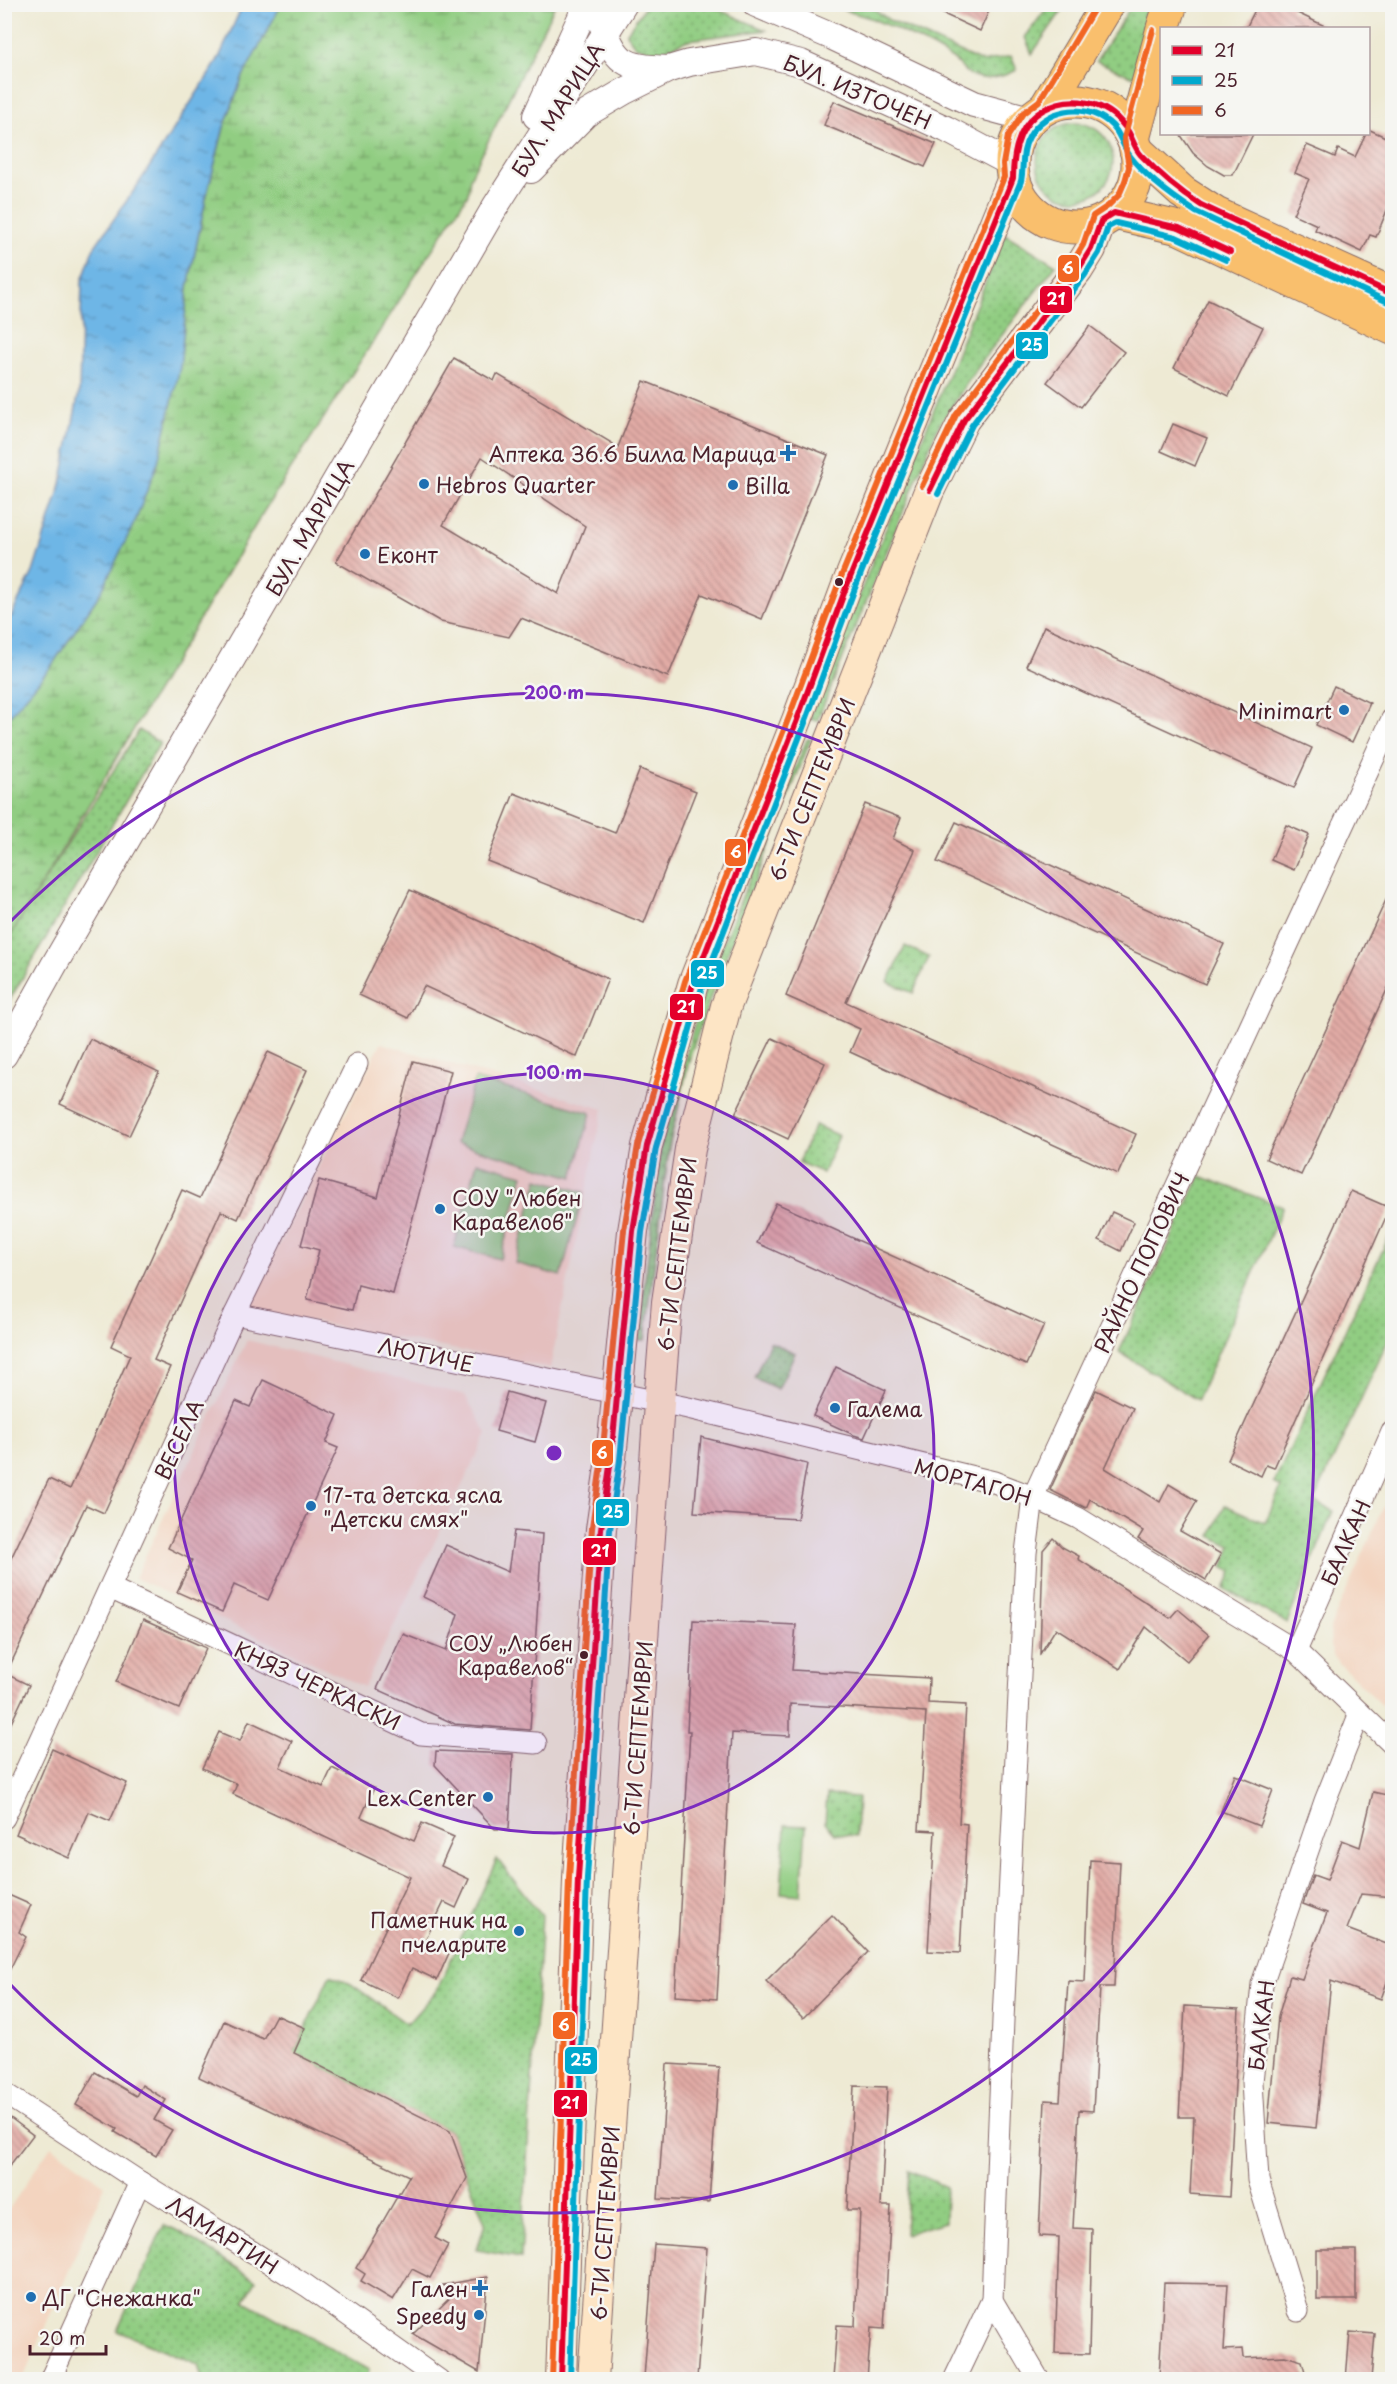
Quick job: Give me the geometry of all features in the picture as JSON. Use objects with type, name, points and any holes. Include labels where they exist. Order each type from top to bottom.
[{"type":"main road","name":"6-ТИ СЕПТЕМВРИ","points":[[561,2379],[578,1878],[601,1529],[611,1460],[633,1231],[647,1146],[686,1005],[797,720],[846,585],[1013,171],[1016,140],[1038,113],[1108,4]]},
{"type":"main road","name":"6-ТИ СЕПТЕМВРИ","points":[[1163,27],[1171,4]]},
{"type":"main road","name":"6-ТИ СЕПТЕМВРИ","points":[[593,2379],[659,1403],[668,1302],[690,1149],[730,994],[827,745],[942,463],[964,420],[1078,270],[1092,249],[1108,217],[1126,200],[1134,184],[1138,167],[1134,144],[1160,38]]},
{"type":"main road","points":[[1038,113],[1066,101],[1086,102],[1106,109],[1122,122],[1134,144],[1182,192],[1216,214],[1392,294]]},
{"type":"main road","points":[[1013,171],[1022,199],[1037,215],[1058,225],[1080,226],[1108,217],[1179,228],[1392,328]]},
{"type":"street","points":[[495,207],[587,4]]},
{"type":"street","points":[[594,4],[615,53],[625,62],[638,68],[669,69]]},
{"type":"street","name":"БУЛ. МАРИЦА","points":[[4,1055],[54,965],[495,207],[624,4]]},
{"type":"street","name":"БУЛ. ИЗТОЧЕН","points":[[756,4],[833,37],[974,104],[1038,113]]},
{"type":"street","name":"БУЛ. ИЗТОЧЕН","points":[[495,207],[586,114],[669,69],[689,63],[756,52],[801,63],[946,129],[1013,171]]},
{"type":"street","name":"РАЙНО ПОПОВИЧ","points":[[992,2300],[1026,1553],[1034,1497],[1392,719]]},
{"type":"street","name":"ВЕСЕЛА","points":[[4,1818],[235,1314],[357,1064]]},
{"type":"street","name":"ЛЮТИЧЕ","points":[[235,1314],[617,1395]]},
{"type":"street","name":"МОРТАГОН","points":[[617,1395],[985,1480],[1034,1497],[1078,1518],[1296,1651]]},
{"type":"street","name":"БАЛКАН","points":[[1296,1651],[1392,1432]]},
{"type":"street","name":"КНЯЗ ЧЕРКАСКИ","points":[[110,1588],[421,1734],[536,1743]]},
{"type":"street","points":[[1296,1651],[1392,1744]]},
{"type":"street","name":"БАЛКАН","points":[[1298,2311],[1258,2181],[1252,2082],[1262,1984],[1325,1801],[1360,1713]]},
{"type":"street","name":"ЛАМАРТИН","points":[[4,2093],[140,2182],[307,2286],[439,2379]]},
{"type":"street","points":[[50,2379],[140,2182]]},
{"type":"street","points":[[954,2379],[992,2300]]},
{"type":"street","points":[[992,2300],[1039,2379]]},
{"type":"shaded area","name":"СОУ \"Любен Каравелов\"","points":[[381,1043],[603,1109],[550,1368],[247,1309]]},
{"type":"shaded area","name":"17-та детска ясла \"Детски смях\"","points":[[247,1340],[465,1395],[487,1434],[364,1687],[135,1578]]},
{"type":"shaded area","points":[[1392,1488],[1392,1715],[1332,1656],[1330,1628]]},
{"type":"shaded area","name":"ДГ \"Снежанка\"","points":[[51,2146],[105,2185],[23,2379],[5,2379],[5,2215]]},
{"type":"green space","points":[[281,5],[555,5],[470,178],[468,194],[264,511],[5,945],[5,721],[50,668],[101,592],[136,519],[158,462],[180,367],[188,287],[206,198],[224,127],[242,78]]},
{"type":"green space","points":[[646,5],[708,5],[766,30],[688,40],[662,51],[650,51],[635,46],[626,34]]},
{"type":"green space","points":[[840,5],[869,5],[889,20],[982,62],[1011,56],[1017,70],[992,78],[971,75],[951,58],[923,42],[875,20],[844,10],[840,8]]},
{"type":"green space","points":[[1049,5],[1066,5],[1032,54],[1025,37]]},
{"type":"green space","points":[[1132,5],[1161,5],[1145,82],[1096,61]]},
{"type":"green space","points":[[1068,123],[1082,123],[1096,129],[1107,140],[1113,154],[1110,176],[1102,188],[1082,199],[1068,199],[1054,193],[1043,182],[1037,168],[1037,154],[1043,140],[1054,129]]},
{"type":"green space","points":[[1005,234],[1056,265],[979,365],[938,427],[817,721],[809,719]]},
{"type":"green space","points":[[139,730],[160,743],[5,1008],[5,943]]},
{"type":"green space","points":[[807,739],[811,739],[691,1053],[669,1147],[645,1340],[638,1340],[661,1144],[705,987]]},
{"type":"green space","points":[[905,946],[929,957],[913,993],[888,982]]},
{"type":"green space","points":[[475,1079],[591,1113],[573,1177],[456,1143]]},
{"type":"green space","points":[[815,1125],[839,1136],[823,1173],[798,1162]]},
{"type":"green space","points":[[477,1162],[523,1175],[500,1259],[454,1247]]},
{"type":"green space","points":[[1200,1176],[1283,1207],[1197,1400],[1119,1352]]},
{"type":"green space","points":[[538,1179],[584,1192],[561,1276],[515,1263]]},
{"type":"green space","points":[[1392,1230],[1392,1332],[1314,1501],[1333,1511],[1287,1623],[1225,1589],[1232,1572],[1223,1567],[1231,1546],[1211,1536],[1225,1505],[1265,1523],[1281,1487],[1274,1483]]},
{"type":"green space","points":[[770,1342],[795,1353],[778,1389],[754,1378]]},
{"type":"green space","points":[[827,1795],[858,1797],[856,1836],[835,1834],[825,1823]]},
{"type":"green space","points":[[785,1825],[806,1826],[801,1895],[781,1893]]},
{"type":"green space","points":[[497,1859],[542,1916],[521,2258],[477,2250],[485,2223],[450,2131],[294,2053],[330,1975],[351,1984],[407,2024],[437,1990]]},
{"type":"green space","points":[[909,2170],[946,2187],[945,2222],[905,2234]]},
{"type":"green space","points":[[164,2225],[179,2231],[256,2280],[245,2301],[369,2370],[366,2379],[202,2379],[198,2364],[117,2331]]},
{"type":"water","points":[[243,4],[281,5],[242,78],[224,127],[206,198],[188,287],[180,367],[158,462],[136,519],[101,592],[50,668],[5,721],[5,628],[33,572],[61,484],[79,392],[82,281],[93,249],[137,186],[217,62]]},
{"type":"building","points":[[922,4],[992,4],[980,31]]},
{"type":"building","points":[[1258,4],[1293,4],[1291,10],[1327,27],[1246,27]]},
{"type":"building","points":[[834,101],[936,144],[925,167],[824,125]]},
{"type":"building","points":[[1370,130],[1392,140],[1392,198],[1376,237],[1370,235],[1362,252],[1315,230],[1317,225],[1293,214],[1309,179],[1295,173],[1307,145],[1335,157],[1338,149],[1355,157],[1366,135],[1370,135]]},
{"type":"building","points":[[1181,135],[1253,135],[1233,175],[1224,175],[1208,166],[1193,153]]},
{"type":"building","points":[[1208,300],[1263,327],[1229,396],[1174,368]]},
{"type":"building","points":[[1090,326],[1124,352],[1081,407],[1047,382]]},
{"type":"building","points":[[454,358],[494,381],[497,374],[618,447],[644,381],[828,455],[762,619],[702,594],[668,677],[521,618],[509,637],[441,622],[336,562]],"holes":[[[482,457],[585,526],[558,594],[443,525]]]},
{"type":"building","points":[[1173,424],[1207,438],[1195,466],[1161,451]]},
{"type":"building","points":[[1044,626],[1312,748],[1294,788],[1026,666]]},
{"type":"building","points":[[1334,686],[1370,703],[1352,742],[1316,725]]},
{"type":"building","points":[[640,769],[696,791],[644,923],[487,861],[514,793],[615,833]]},
{"type":"building","points":[[865,804],[901,818],[893,839],[915,850],[846,1002],[1136,1134],[1118,1174],[850,1052],[860,1029],[786,996]]},
{"type":"building","points":[[956,822],[1224,944],[1205,984],[937,862]]},
{"type":"building","points":[[1286,825],[1309,835],[1294,870],[1271,860]]},
{"type":"building","points":[[1392,887],[1392,979],[1301,1175],[1266,1159]]},
{"type":"building","points":[[410,890],[608,979],[577,1057],[424,986],[408,1018],[359,995]]},
{"type":"building","points":[[772,1038],[825,1063],[788,1139],[735,1114]]},
{"type":"building","points":[[90,1039],[159,1072],[129,1136],[60,1104]]},
{"type":"building","points":[[268,1052],[307,1070],[238,1219],[221,1211],[154,1360],[170,1367],[104,1513],[86,1505],[6,1674],[29,1685],[4,1738],[4,1573],[49,1479],[70,1489],[130,1355],[111,1346],[182,1190],[200,1198]]},
{"type":"building","points":[[413,1061],[451,1071],[393,1294],[358,1285],[352,1310],[307,1300],[319,1250],[301,1245],[319,1180],[378,1197]]},
{"type":"building","points":[[1351,1191],[1390,1208],[1274,1468],[1266,1465],[1261,1476],[1228,1460]]},
{"type":"building","points":[[776,1203],[1044,1325],[1026,1365],[757,1243]]},
{"type":"building","points":[[1112,1212],[1134,1222],[1121,1251],[1099,1240]]},
{"type":"building","points":[[836,1367],[886,1390],[864,1438],[813,1416]]},
{"type":"building","points":[[263,1380],[338,1415],[326,1443],[338,1448],[268,1600],[234,1585],[222,1612],[177,1592],[192,1560],[168,1548],[236,1401],[250,1407]]},
{"type":"building","points":[[1096,1390],[1133,1408],[1105,1468],[1160,1502],[1169,1484],[1197,1501],[1180,1531],[1221,1554],[1206,1580],[1138,1539],[1143,1531],[1090,1499],[1086,1508],[1050,1490]]},
{"type":"building","points":[[507,1392],[546,1403],[535,1442],[496,1431]]},
{"type":"building","points":[[701,1437],[807,1464],[797,1519],[694,1512]]},
{"type":"building","points":[[514,1531],[542,1534],[530,1730],[455,1724],[377,1689],[403,1634],[446,1651],[458,1614],[423,1597],[446,1545],[508,1572]]},
{"type":"building","points":[[1053,1538],[1062,1547],[1079,1556],[1078,1559],[1170,1618],[1178,1609],[1209,1635],[1187,1661],[1146,1627],[1120,1669],[1056,1628],[1040,1654],[1043,1550]]},
{"type":"building","points":[[143,1620],[206,1648],[179,1709],[116,1682]]},
{"type":"building","points":[[693,1620],[796,1625],[792,1670],[929,1678],[928,1703],[966,1705],[959,1823],[967,1824],[960,1953],[928,1951],[935,1831],[919,1830],[926,1712],[790,1704],[790,1736],[732,1733],[717,1999],[675,1996],[690,1731],[687,1731]]},
{"type":"building","points":[[249,1721],[292,1741],[280,1767],[323,1787],[332,1768],[374,1788],[361,1817],[414,1841],[422,1823],[454,1837],[441,1866],[469,1879],[456,1908],[444,1902],[425,1941],[449,1953],[437,1980],[412,1968],[398,1998],[361,1980],[410,1877],[233,1794],[237,1784],[202,1768],[219,1732],[240,1741]]},
{"type":"building","points":[[52,1749],[127,1783],[110,1821],[89,1812],[69,1858],[16,1834]]},
{"type":"building","name":"Lex Center","points":[[436,1751],[513,1754],[509,1829],[495,1829],[435,1765]]},
{"type":"building","points":[[1235,1775],[1273,1790],[1259,1826],[1221,1811]]},
{"type":"building","points":[[1373,1792],[1392,1796],[1392,1897],[1361,1894],[1347,1929],[1392,1946],[1392,1968],[1381,1999],[1331,1981],[1316,2128],[1268,2123],[1278,2017],[1290,1976],[1302,1979],[1327,1913],[1303,1904],[1313,1875],[1327,1880],[1342,1840],[1360,1847]]},
{"type":"building","points":[[1090,1860],[1120,1862],[1114,1987],[1100,1987],[1093,2111],[1079,2110],[1073,2228],[1092,2229],[1089,2354],[1055,2353],[1059,2237],[1039,2236],[1045,2100],[1060,2101],[1068,1981],[1085,1982]]},
{"type":"building","points":[[4,1893],[31,1905],[19,1932],[26,1937],[4,1981]]},
{"type":"building","points":[[832,1915],[868,1952],[803,2018],[766,1981]]},
{"type":"building","points":[[1185,2006],[1239,2009],[1229,2197],[1190,2194],[1194,2117],[1179,2117]]},
{"type":"building","points":[[276,2015],[305,2028],[294,2053],[450,2131],[467,2178],[435,2238],[448,2245],[430,2278],[412,2269],[393,2300],[361,2281],[365,2274],[356,2268],[409,2176],[199,2077],[224,2021],[263,2039]]},
{"type":"building","points":[[667,2064],[719,2067],[709,2202],[658,2199]]},
{"type":"building","points":[[95,2072],[136,2096],[142,2085],[166,2100],[154,2120],[172,2130],[156,2156],[115,2132],[117,2129],[76,2105]]},
{"type":"building","points":[[854,2086],[887,2087],[881,2206],[891,2206],[884,2329],[871,2328],[867,2379],[833,2379],[837,2325],[855,2326],[860,2210],[847,2210]]},
{"type":"building","points":[[4,2113],[33,2135],[4,2173]]},
{"type":"building","points":[[654,2244],[707,2248],[697,2379],[644,2378]]},
{"type":"building","points":[[1317,2250],[1356,2250],[1356,2300],[1317,2300]]},
{"type":"building","points":[[488,2277],[479,2372],[413,2334],[456,2292],[443,2285]]},
{"type":"building","points":[[1164,2283],[1228,2284],[1224,2350],[1243,2349],[1244,2358],[1285,2356],[1302,2361],[1307,2379],[1159,2379]]},
{"type":"building","points":[[1350,2332],[1375,2334],[1371,2379],[1346,2379]]},
{"type":"transit line","name":"6","points":[[552,2380],[569,1878],[592,1528],[602,1458],[624,1230],[638,1145],[685,981],[789,717],[839,582],[1004,177],[1003,164],[1008,136],[1023,113],[1039,101],[1097,4]]},
{"type":"transit line","name":"6","points":[[922,486],[956,415],[1071,265],[1083,245],[1093,216],[1119,195],[1129,167],[1124,138],[1153,30]]},
{"type":"transit line","name":"21","points":[[561,2380],[578,1878],[601,1529],[611,1459],[633,1231],[647,1146],[693,984],[797,720],[847,585],[1013,178],[1014,158],[1019,140],[1028,123],[1053,105],[1076,101],[1098,106],[1117,118],[1127,130],[1138,152],[1154,168],[1201,205],[1392,294]]},
{"type":"transit line","name":"25","points":[[570,2380],[587,1878],[610,1530],[620,1460],[642,1232],[656,1148],[702,987],[855,588],[1021,181],[1026,142],[1036,127],[1054,115],[1076,111],[1098,116],[1115,129],[1130,156],[1144,172],[1196,212],[1388,302]]},
{"type":"transit line","name":"21","points":[[930,490],[964,420],[1078,270],[1091,249],[1101,221],[1114,213],[1179,228],[1230,252]]},
{"type":"transit line","name":"25","points":[[938,494],[972,425],[1085,275],[1099,253],[1108,227],[1116,223],[1176,237],[1226,260]]},
{"type":"place","name":"Аптека 36.6 Билла Марица","points":[[788,453]]},
{"type":"place","name":"Hebros Quarter","points":[[424,484]]},
{"type":"place","name":"Billa","points":[[733,485]]},
{"type":"place","name":"Еконт","points":[[365,554]]},
{"type":"place","name":"Minimart","points":[[1344,710]]},
{"type":"place","name":"СОУ \"Любен Каравелов\"","points":[[440,1209]]},
{"type":"place","name":"Галема","points":[[835,1408]]},
{"type":"place","name":"17-та детска ясла \"Детски смях\"","points":[[311,1506]]},
{"type":"place","name":"СОУ „Любен Каравелов“","points":[[584,1655]]},
{"type":"place","name":"Lex Center","points":[[488,1797]]},
{"type":"place","name":"Паметник на пчеларите","points":[[519,1931]]},
{"type":"place","name":"Гален","points":[[480,2288]]},
{"type":"place","name":"ДГ \"Снежанка\"","points":[[31,2297]]},
{"type":"place","name":"Speedy","points":[[479,2315]]}]
